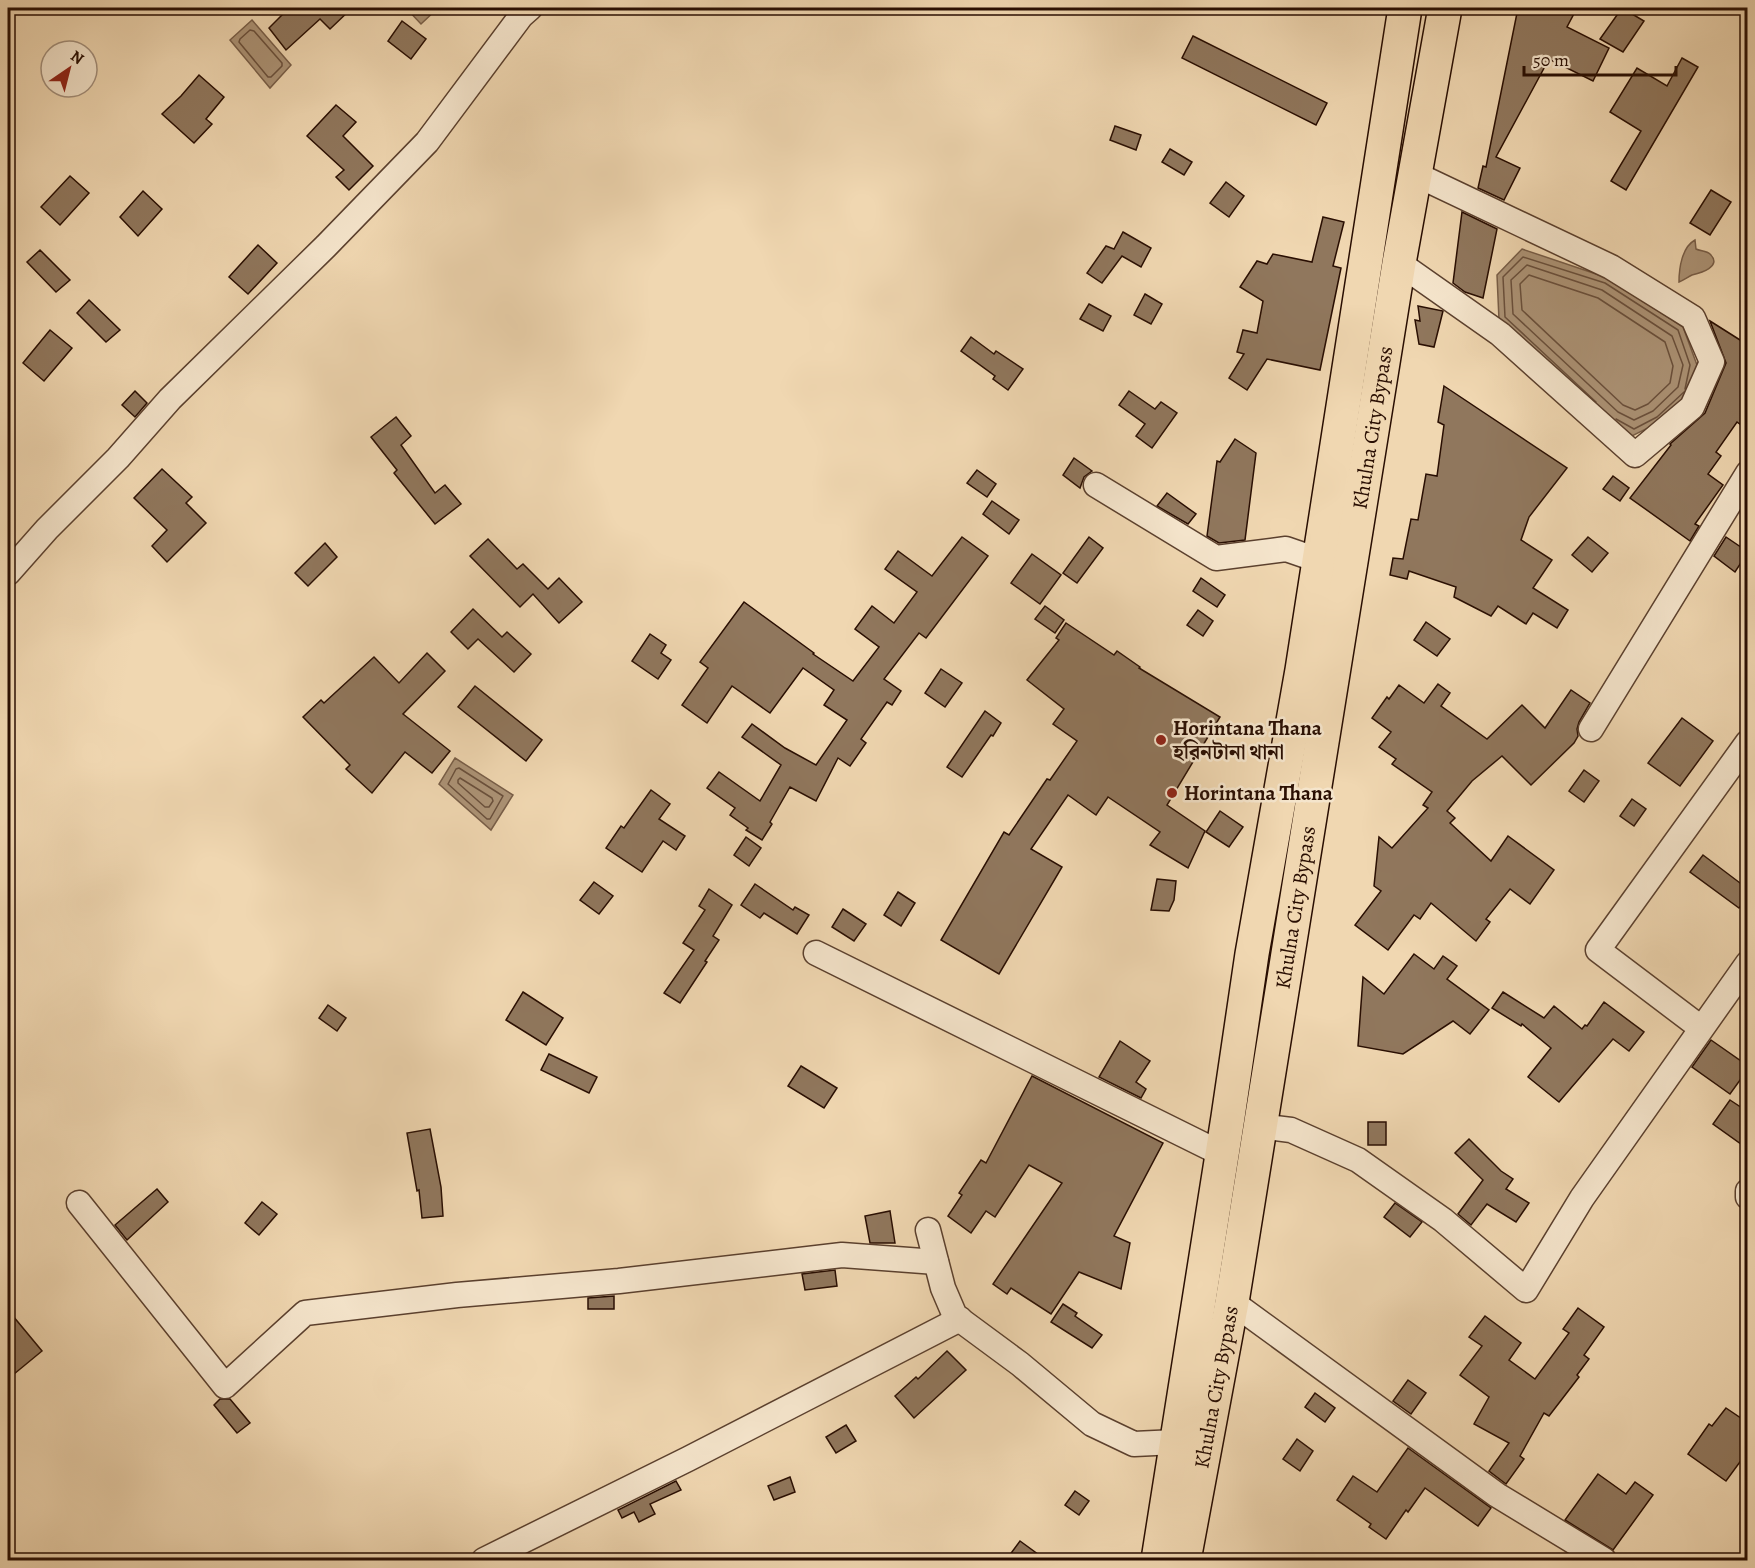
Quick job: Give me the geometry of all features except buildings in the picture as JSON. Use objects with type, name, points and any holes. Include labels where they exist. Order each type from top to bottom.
[{"type":"highway","name":"Khulna City Bypass","points":[[1158,1560],[1252,954],[1302,670],[1405,8]]},
{"type":"highway","name":"Khulna City Bypass","points":[[1184,1560],[1232,1302],[1399,263],[1445,8]]},
{"type":"street","points":[[8,573],[47,529],[118,458],[170,399],[326,246],[427,142],[530,8]]},
{"type":"street","points":[[1399,263],[1500,334],[1635,455],[1692,407],[1712,362],[1693,318],[1611,267],[1415,174]]},
{"type":"street","points":[[1591,729],[1748,473]]},
{"type":"street","points":[[1096,485],[1215,558],[1287,549],[1318,560]]},
{"type":"street","points":[[1701,1028],[1598,950],[1748,742]]},
{"type":"street","points":[[816,953],[1222,1154]]},
{"type":"street","points":[[1260,1126],[1291,1130],[1358,1160],[1443,1220],[1526,1290],[1582,1198],[1748,963]]},
{"type":"street","points":[[1748,1191],[1748,1197]]},
{"type":"street","points":[[78,1203],[225,1386],[305,1313],[458,1295],[619,1281],[842,1255],[936,1262]]},
{"type":"street","points":[[928,1230],[943,1288],[955,1316],[1020,1364],[1092,1424],[1134,1444],[1176,1442]]},
{"type":"street","points":[[1232,1302],[1497,1495],[1604,1560]]},
{"type":"street","points":[[484,1560],[688,1459],[960,1319]]},
{"type":"water","points":[[406,8],[438,8],[421,24]]},
{"type":"water","points":[[252,20],[291,65],[270,88],[230,40]]},
{"type":"water","points":[[1695,240],[1696,249],[1709,253],[1714,262],[1709,269],[1679,282],[1684,253]]},
{"type":"water","points":[[1522,249],[1608,278],[1683,327],[1697,365],[1690,394],[1660,422],[1632,436],[1610,423],[1499,320],[1497,275]]},
{"type":"water","points":[[455,758],[513,795],[491,830],[439,784]]},
{"type":"place","name":"Horintana Thana হরিনটানা থানা","points":[[1161,740]]},
{"type":"place","name":"Horintana Thana","points":[[1172,793]]}]
